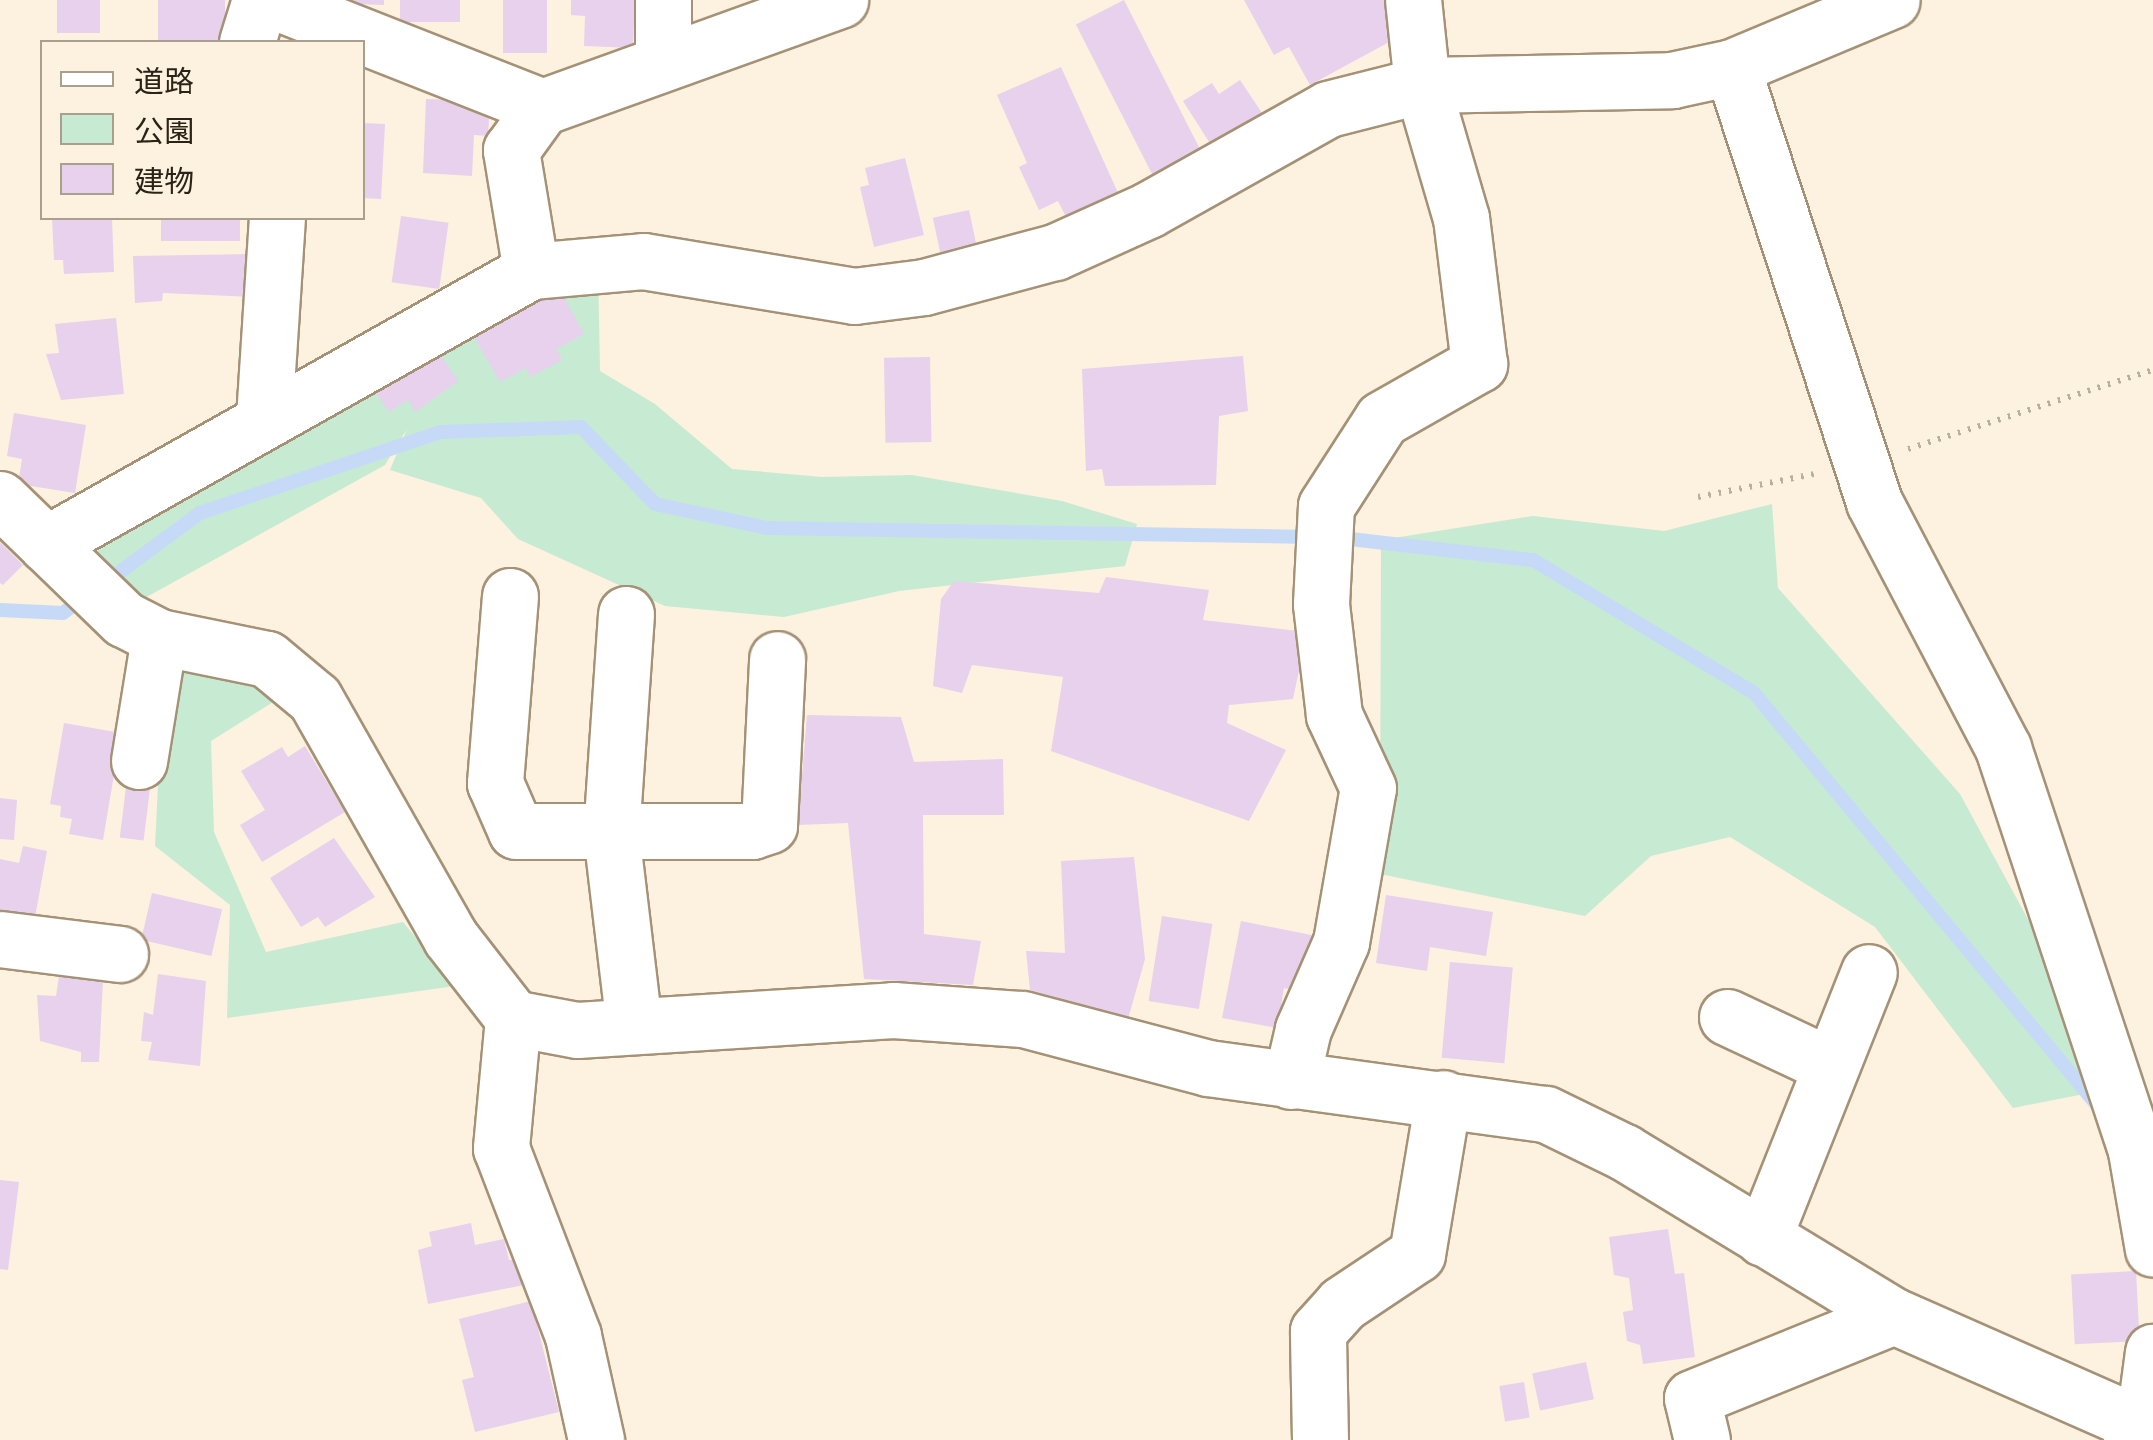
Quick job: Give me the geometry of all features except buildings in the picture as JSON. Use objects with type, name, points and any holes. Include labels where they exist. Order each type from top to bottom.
[{"type":"street","points":[[249,40],[260,0]]},
{"type":"street","points":[[270,0],[542,106]]},
{"type":"street","points":[[663,62],[664,0]]},
{"type":"street","points":[[531,271],[511,150],[542,106],[840,0]]},
{"type":"street","points":[[1291,1082],[1303,1030],[1341,942],[1368,788],[1334,715],[1322,545],[1343,471],[1382,419],[1480,364],[1462,218],[1422,85],[1413,0]]},
{"type":"street","points":[[58,557],[264,418],[531,271],[643,261],[854,296],[924,287],[1055,252],[1148,210],[1328,110],[1422,85],[1672,80],[1732,68],[1892,0]]},
{"type":"street","points":[[1732,68],[1874,502],[2002,748],[2136,1151],[2153,1249]]},
{"type":"street","points":[[264,418],[278,220]]},
{"type":"street","points":[[0,499],[58,557],[142,628],[241,649],[267,660],[315,698],[450,937],[512,1018],[577,1030],[893,1010],[1023,1018],[1208,1068],[1546,1114],[1624,1152],[1894,1316],[2142,1432],[2153,1352]]},
{"type":"street","points":[[510,596],[495,783],[516,831],[752,832],[769,825],[777,659]]},
{"type":"street","points":[[626,614],[611,834],[634,1025]]},
{"type":"street","points":[[140,761],[142,628]]},
{"type":"street","points":[[0,939],[120,954]]},
{"type":"street","points":[[1763,1238],[1869,972]]},
{"type":"street","points":[[1728,1016],[1831,1066]]},
{"type":"street","points":[[512,1018],[501,1148],[573,1336],[596,1440]]},
{"type":"street","points":[[1320,1440],[1318,1331],[1342,1304],[1416,1254],[1443,1098]]},
{"type":"street","points":[[1702,1440],[1692,1398],[1894,1316]]},
{"type":"path","points":[[1698,497],[1862,464],[2152,372]]},
{"type":"green space","points":[[598,268],[600,371],[655,404],[732,469],[822,477],[912,475],[1062,501],[1137,524],[1125,566],[899,591],[784,617],[665,606],[518,539],[481,498],[390,470],[407,429],[385,465],[134,604],[87,557],[535,288]]},
{"type":"green space","points":[[1772,504],[1778,588],[1960,794],[2062,982],[2084,1094],[2013,1108],[1875,927],[1730,837],[1651,856],[1585,916],[1380,874],[1381,540],[1533,516],[1664,531]]},
{"type":"green space","points":[[180,665],[286,694],[211,741],[214,832],[266,952],[403,922],[455,986],[227,1018],[230,905],[155,846],[159,766]]},
{"type":"waterway","points":[[105,583],[200,513],[441,432],[581,427],[655,504],[767,528],[1312,537]]},
{"type":"waterway","points":[[1333,537],[1533,560],[1754,693],[2102,1111]]},
{"type":"waterway","points":[[0,610],[63,613],[83,598]]}]
